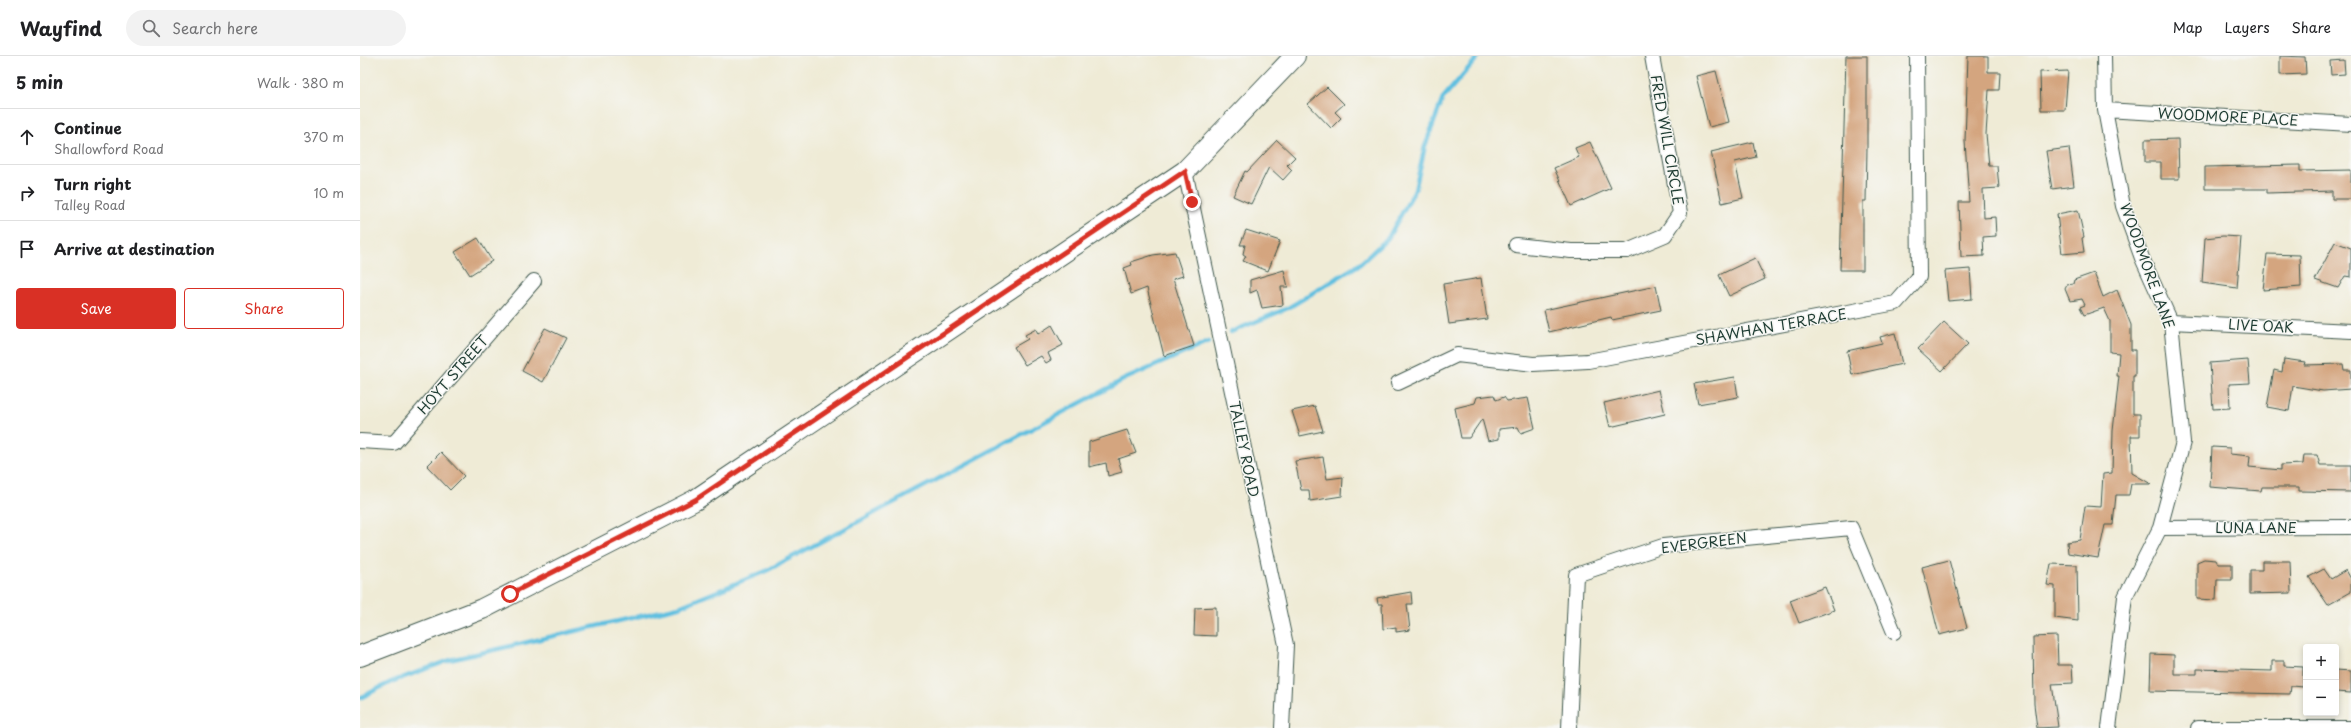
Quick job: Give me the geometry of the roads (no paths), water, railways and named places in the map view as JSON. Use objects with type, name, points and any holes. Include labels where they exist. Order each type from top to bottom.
[{"type":"street","points":[[360,656],[482,609],[695,500],[1185,171],[1295,56]]},
{"type":"street","name":"FRED WILL CIRCLE","points":[[1516,245],[1571,251],[1628,251],[1665,234],[1680,213],[1652,56]]},
{"type":"street","name":"SHAWHAN TERRACE","points":[[1398,383],[1457,355],[1533,364],[1588,361],[1896,303],[1919,277],[1917,56]]},
{"type":"street","name":"WOODMORE LANE","points":[[2104,56],[2105,110],[2123,206],[2142,258],[2171,322],[2183,442],[2160,528],[2125,598],[2109,728]]},
{"type":"street","name":"WOODMORE PLACE","points":[[2105,110],[2351,124]]},
{"type":"street","name":"TALLEY ROAD","points":[[1185,171],[1286,645],[1282,728]]},
{"type":"street","name":"HOYT STREET","points":[[360,441],[394,443],[534,281]]},
{"type":"street","name":"LIVE OAK","points":[[2171,322],[2351,330]]},
{"type":"street","name":"LUNA LANE","points":[[2160,528],[2351,527]]},
{"type":"street","name":"EVERGREEN","points":[[1569,728],[1576,575],[1663,546],[1851,528],[1894,632]]},
{"type":"street","points":[[2198,728],[2351,728]]},
{"type":"waterway","points":[[1231,332],[1288,308],[1360,264],[1388,238],[1415,190],[1425,146],[1443,98],[1479,56]]},
{"type":"waterway","points":[[360,698],[391,682],[450,660],[679,607],[766,571],[1125,379],[1209,342]]}]
